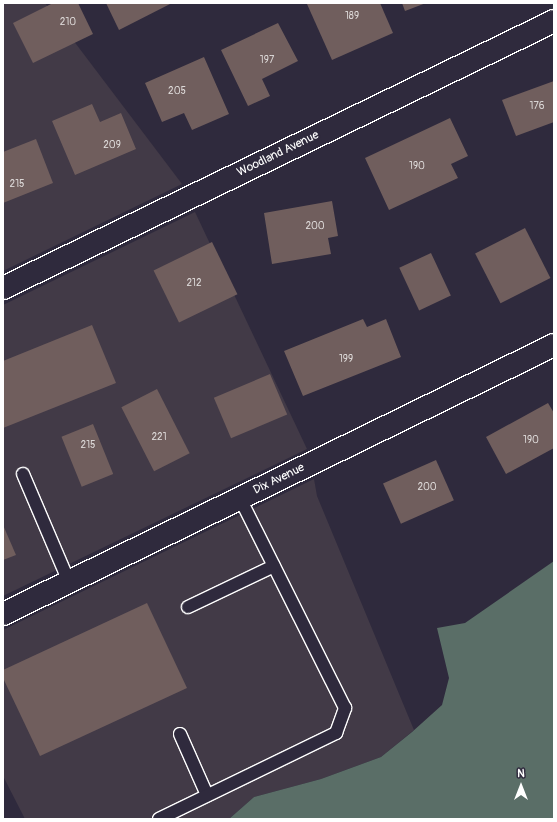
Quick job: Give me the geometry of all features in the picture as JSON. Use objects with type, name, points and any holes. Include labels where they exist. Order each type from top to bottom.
[{"type":"street","name":"Woodland Avenue","points":[[3,288],[554,21]]},
{"type":"street","name":"Dix Avenue","points":[[3,614],[554,345]]},
{"type":"lane","points":[[23,474],[70,582]]},
{"type":"lane","points":[[159,819],[336,733],[345,708],[240,498]]},
{"type":"lane","points":[[188,607],[274,566]]},
{"type":"lane","points":[[180,734],[207,796]]},
{"type":"shaded area","points":[[3,3],[45,3],[182,184],[3,271]]},
{"type":"shaded area","points":[[195,212],[307,449],[3,596],[3,305]]},
{"type":"shaded area","points":[[314,479],[317,496],[414,730],[381,757],[321,779],[254,797],[229,819],[25,819],[3,776],[3,630]]},
{"type":"green space","points":[[554,561],[554,819],[229,819],[254,797],[321,779],[381,757],[442,705],[449,678],[437,628],[465,623]]},
{"type":"building","points":[[53,3],[78,3],[93,34],[33,63],[13,23]]},
{"type":"building","points":[[106,3],[172,3],[119,30]]},
{"type":"building","points":[[380,3],[393,33],[332,60],[307,4]]},
{"type":"building","points":[[402,3],[426,3],[405,11]]},
{"type":"building","points":[[278,23],[298,61],[262,79],[270,96],[248,106],[221,50]]},
{"type":"building","points":[[204,57],[229,114],[192,130],[184,113],[162,122],[145,83]]},
{"type":"building","points":[[554,81],[554,122],[516,136],[502,100]]},
{"type":"building","points":[[92,104],[100,122],[121,113],[136,149],[75,175],[52,121]]},
{"type":"building","points":[[450,118],[468,156],[451,164],[458,178],[389,210],[365,158]]},
{"type":"building","points":[[36,139],[53,183],[3,203],[3,152]]},
{"type":"building","points":[[332,201],[338,236],[328,238],[331,254],[272,264],[264,213]]},
{"type":"building","points":[[525,228],[550,278],[501,303],[475,253]]},
{"type":"building","points":[[212,242],[237,294],[179,323],[154,270]]},
{"type":"building","points":[[431,253],[451,296],[419,310],[399,268]]},
{"type":"building","points":[[363,319],[367,327],[386,319],[401,357],[303,396],[284,351]]},
{"type":"building","points":[[92,325],[116,383],[3,428],[3,361]]},
{"type":"building","points":[[270,374],[287,415],[231,438],[214,398]]},
{"type":"building","points":[[157,389],[190,453],[154,471],[121,407]]},
{"type":"building","points":[[548,403],[554,413],[554,448],[506,474],[486,437]]},
{"type":"building","points":[[93,424],[113,474],[82,487],[61,437]]},
{"type":"building","points":[[436,460],[454,500],[401,524],[383,484]]},
{"type":"building","points":[[3,525],[16,555],[3,560]]},
{"type":"building","points":[[147,603],[187,688],[40,756],[3,678],[3,670]]}]
